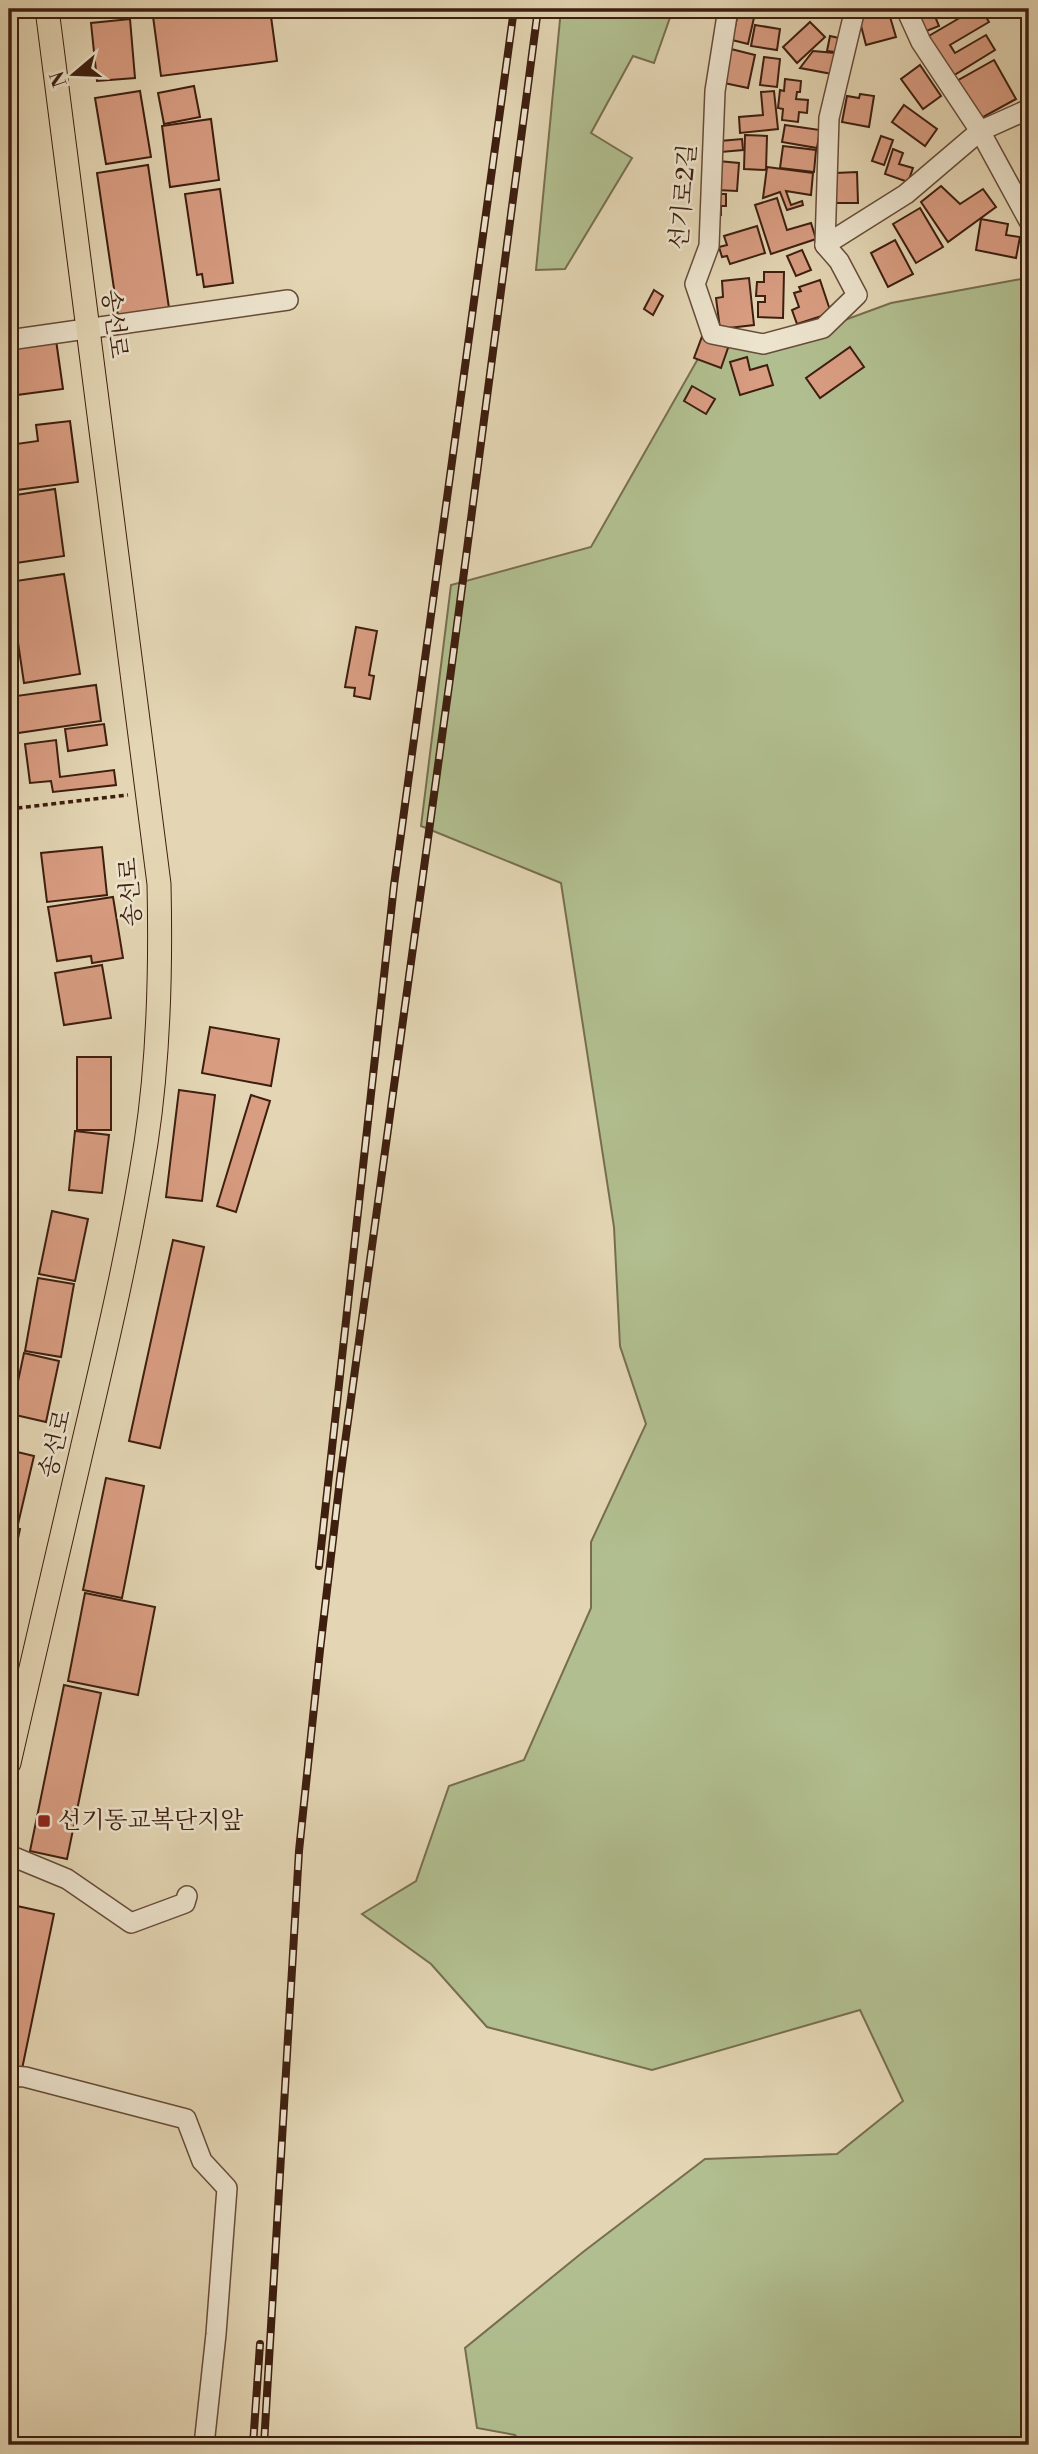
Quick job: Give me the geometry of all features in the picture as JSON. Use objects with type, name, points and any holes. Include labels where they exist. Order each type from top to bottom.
[{"type":"main road","name":"송선로","points":[[9,1763],[116,1304],[146,1141],[156,1052],[161,964],[159,884],[47,9]]},
{"type":"street","name":"선기로2길","points":[[728,9],[715,91],[709,246],[695,284],[712,334],[763,344],[823,328],[857,295],[839,261],[825,245]]},
{"type":"street","points":[[825,245],[829,118],[855,9]]},
{"type":"street","points":[[906,9],[921,42],[980,131],[1029,221]]},
{"type":"street","points":[[825,245],[864,223],[906,194],[980,131],[1029,109]]},
{"type":"street","points":[[9,340],[288,300]]},
{"type":"street","points":[[9,1855],[67,1879],[131,1923],[186,1903],[187,1896]]},
{"type":"street","points":[[9,2081],[12,2076],[25,2077],[186,2119],[202,2161],[227,2188],[204,2445]]},
{"type":"path","points":[[9,809],[148,793]]},
{"type":"green space","points":[[561,9],[673,9],[654,63],[633,56],[591,133],[632,158],[565,269],[536,270]]},
{"type":"green space","points":[[1021,279],[1029,286],[1029,2445],[523,2445],[515,2435],[477,2428],[465,2348],[583,2252],[705,2159],[837,2154],[903,2101],[860,2010],[652,2070],[487,2027],[431,1964],[362,1914],[416,1881],[449,1786],[524,1760],[591,1608],[591,1542],[646,1424],[620,1346],[614,1227],[561,883],[421,826],[451,585],[591,547],[712,334],[763,344],[823,328],[891,303]]},
{"type":"building","points":[[90,9],[133,9],[133,13],[92,18]]},
{"type":"building","points":[[152,9],[270,9],[277,61],[161,76]]},
{"type":"building","points":[[739,9],[756,9],[748,44],[732,40]]},
{"type":"building","points":[[909,9],[932,9],[939,26],[919,34]]},
{"type":"building","points":[[975,9],[981,9],[989,22],[950,45],[955,53],[986,35],[995,50],[951,77],[927,37]]},
{"type":"building","points":[[888,10],[896,37],[866,45],[859,18]]},
{"type":"building","points":[[130,19],[135,78],[97,81],[91,23]]},
{"type":"building","points":[[810,22],[825,37],[797,63],[783,47]]},
{"type":"building","points":[[755,25],[780,29],[777,50],[751,46]]},
{"type":"building","points":[[830,36],[839,38],[835,52],[827,51]]},
{"type":"building","points":[[731,49],[755,55],[748,88],[724,83]]},
{"type":"building","points":[[813,51],[835,53],[832,74],[800,68]]},
{"type":"building","points":[[764,57],[780,59],[777,87],[760,85]]},
{"type":"building","points":[[994,60],[1016,99],[976,121],[955,82]]},
{"type":"building","points":[[920,65],[941,96],[923,109],[901,79]]},
{"type":"building","points":[[785,79],[801,81],[796,99],[808,100],[807,113],[799,112],[798,122],[782,120],[783,109],[778,108],[780,90],[784,91]]},
{"type":"building","points":[[194,86],[200,117],[164,124],[158,93]]},
{"type":"building","points":[[140,91],[151,157],[106,164],[95,98]]},
{"type":"building","points":[[774,91],[778,129],[740,133],[739,117],[763,115],[761,92]]},
{"type":"building","points":[[860,94],[874,96],[869,127],[842,122],[847,96],[859,98]]},
{"type":"building","points":[[904,105],[937,129],[925,146],[892,122]]},
{"type":"building","points":[[211,119],[219,180],[170,187],[162,126]]},
{"type":"building","points":[[1022,122],[1029,122],[1029,163],[1024,163]]},
{"type":"building","points":[[785,125],[820,130],[817,148],[782,142]]},
{"type":"building","points":[[745,135],[767,136],[766,170],[744,169]]},
{"type":"building","points":[[881,136],[893,140],[884,165],[872,161]]},
{"type":"building","points":[[742,139],[743,150],[721,152],[720,141]]},
{"type":"building","points":[[783,146],[816,150],[814,172],[780,168]]},
{"type":"building","points":[[893,149],[903,153],[899,164],[913,168],[908,182],[885,174]]},
{"type":"building","points":[[718,161],[739,163],[737,191],[717,190]]},
{"type":"building","points":[[148,165],[169,308],[118,316],[97,173]]},
{"type":"building","points":[[767,167],[813,173],[811,195],[786,191],[791,205],[802,201],[803,205],[787,210],[780,192],[763,198]]},
{"type":"building","points":[[857,172],[858,203],[836,203],[835,173]]},
{"type":"building","points":[[1029,180],[1029,213],[1014,190]]},
{"type":"building","points":[[941,186],[960,204],[983,189],[996,207],[948,242],[921,202]]},
{"type":"building","points":[[220,189],[233,283],[204,287],[202,274],[197,275],[185,194]]},
{"type":"building","points":[[715,194],[726,194],[726,206],[721,206],[721,215],[715,215]]},
{"type":"building","points":[[777,198],[787,230],[811,223],[816,239],[771,254],[755,205]]},
{"type":"building","points":[[920,208],[943,247],[916,263],[893,224]]},
{"type":"building","points":[[981,219],[1008,224],[1006,235],[1020,237],[1016,258],[976,250]]},
{"type":"building","points":[[757,226],[765,253],[730,264],[727,256],[722,257],[719,247],[727,245],[724,236]]},
{"type":"building","points":[[895,240],[913,274],[888,287],[871,253]]},
{"type":"building","points":[[802,250],[811,270],[796,276],[787,256]]},
{"type":"building","points":[[9,264],[17,321],[9,322]]},
{"type":"building","points":[[764,272],[784,272],[783,318],[758,317],[758,302],[765,302],[765,296],[756,296],[757,282],[764,282]]},
{"type":"building","points":[[749,278],[754,325],[720,329],[716,298],[723,297],[722,281]]},
{"type":"building","points":[[820,280],[831,313],[797,324],[792,310],[799,307],[794,293],[801,291],[799,287]]},
{"type":"building","points":[[654,290],[663,296],[653,315],[644,309]]},
{"type":"building","points":[[703,334],[728,348],[721,368],[694,358]]},
{"type":"building","points":[[56,340],[63,389],[9,396],[9,346]]},
{"type":"building","points":[[850,347],[864,367],[820,398],[806,378]]},
{"type":"building","points":[[747,357],[750,370],[767,365],[773,385],[740,395],[730,362]]},
{"type":"building","points":[[692,386],[715,399],[706,414],[684,401]]},
{"type":"building","points":[[70,421],[78,482],[9,491],[9,445],[38,441],[36,425]]},
{"type":"building","points":[[55,489],[64,556],[9,564],[9,496]]},
{"type":"building","points":[[64,574],[80,674],[24,683],[9,582]]},
{"type":"building","points":[[356,627],[377,631],[369,675],[374,676],[370,699],[354,696],[355,688],[345,687]]},
{"type":"building","points":[[96,685],[101,721],[11,734],[9,697]]},
{"type":"building","points":[[104,724],[107,745],[68,751],[65,729]]},
{"type":"building","points":[[56,740],[60,777],[114,770],[116,785],[53,792],[51,781],[30,783],[25,744]]},
{"type":"building","points":[[102,847],[107,895],[47,902],[41,853]]},
{"type":"building","points":[[113,897],[123,958],[92,963],[91,956],[57,961],[48,907]]},
{"type":"building","points":[[102,965],[111,1018],[64,1025],[55,973]]},
{"type":"building","points":[[210,1027],[279,1039],[271,1086],[202,1073]]},
{"type":"building","points":[[77,1057],[111,1057],[111,1130],[77,1130]]},
{"type":"building","points":[[179,1090],[215,1095],[202,1201],[166,1197]]},
{"type":"building","points":[[251,1095],[270,1101],[236,1212],[217,1206]]},
{"type":"building","points":[[75,1131],[109,1135],[102,1193],[69,1190]]},
{"type":"building","points":[[52,1211],[88,1219],[75,1281],[39,1274]]},
{"type":"building","points":[[173,1240],[204,1247],[160,1448],[129,1441]]},
{"type":"building","points":[[38,1278],[74,1284],[61,1357],[25,1351]]},
{"type":"building","points":[[24,1353],[59,1361],[46,1422],[11,1414]]},
{"type":"building","points":[[9,1450],[34,1456],[18,1524],[9,1522]]},
{"type":"building","points":[[106,1478],[144,1486],[122,1598],[83,1590]]},
{"type":"building","points":[[9,1527],[20,1529],[9,1580]]},
{"type":"building","points":[[85,1593],[155,1607],[138,1695],[68,1681]]},
{"type":"building","points":[[64,1685],[101,1693],[67,1859],[30,1851]]},
{"type":"building","points":[[17,1906],[54,1914],[21,2074],[9,2071],[9,1947]]},
{"type":"railway","points":[[319,1566],[394,885],[514,9]]},
{"type":"railway","points":[[264,2445],[299,1851],[320,1650],[340,1479],[451,671],[538,9]]},
{"type":"railway","points":[[253,2445],[260,2344]]},
{"type":"place","name":"선기동교복단지앞","points":[[44,1821]]}]
